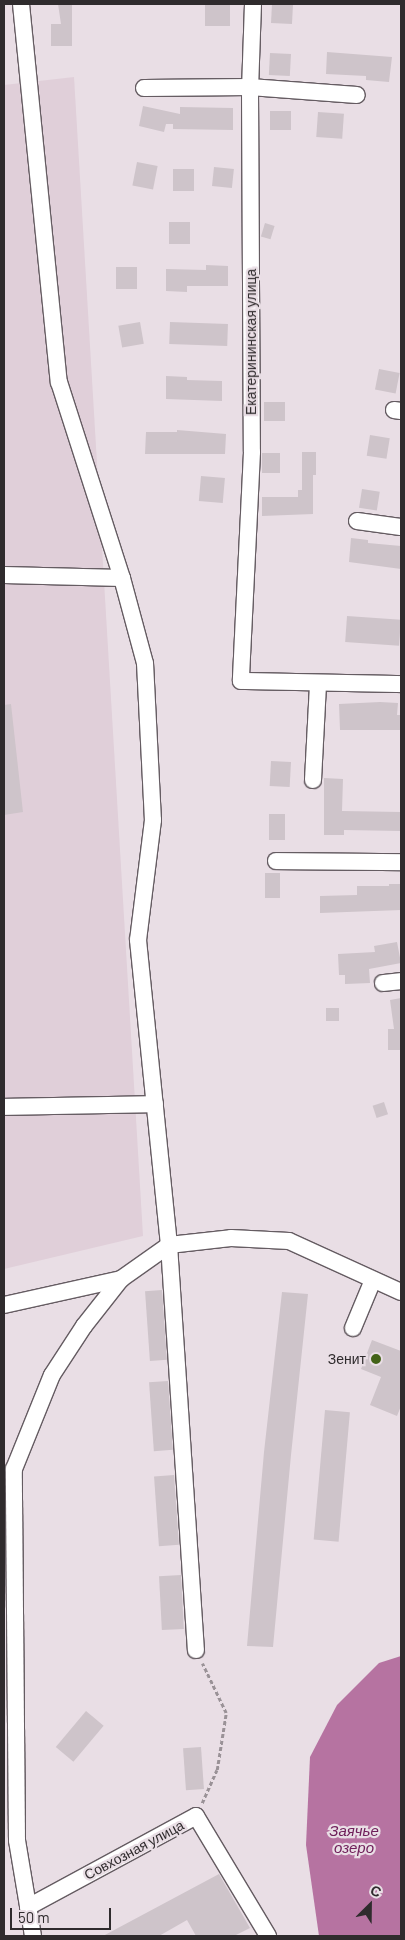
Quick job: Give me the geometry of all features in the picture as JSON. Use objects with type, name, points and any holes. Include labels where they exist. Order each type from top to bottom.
[{"type":"street","points":[[21,4],[60,382],[122,578],[145,663],[153,820],[138,940],[169,1245],[196,1650]]},
{"type":"street","name":"Екатерининская улица","points":[[253,4],[250,87],[252,452],[241,681],[318,683]]},
{"type":"street","points":[[144,88],[250,87],[357,95]]},
{"type":"street","points":[[357,521],[401,527]]},
{"type":"street","points":[[4,575],[122,578]]},
{"type":"street","points":[[313,780],[318,683],[401,684]]},
{"type":"street","points":[[276,861],[401,862]]},
{"type":"street","points":[[383,983],[401,981]]},
{"type":"street","points":[[4,1107],[155,1104]]},
{"type":"street","points":[[33,1936],[28,1906],[10,1843],[9,1474],[14,1469],[52,1374],[84,1326],[121,1279],[169,1245],[231,1238],[289,1241],[401,1292]]},
{"type":"street","points":[[4,1305],[121,1279]]},
{"type":"street","points":[[353,1328],[373,1280]]},
{"type":"street","name":"Совхозная улица","points":[[28,1906],[196,1816],[268,1936]]},
{"type":"path","points":[[196,1650],[226,1713],[217,1770],[196,1816]]},
{"type":"shaded area","points":[[74,77],[143,1236],[4,1269],[4,85]]},
{"type":"water","name":"Заячье озеро","points":[[401,1656],[401,1936],[319,1936],[306,1845],[310,1757],[337,1705],[379,1663]]},
{"type":"building","points":[[58,4],[72,4],[72,46],[51,46],[51,24],[61,24]]},
{"type":"building","points":[[205,4],[230,4],[230,26],[205,26]]},
{"type":"building","points":[[272,4],[293,5],[292,24],[271,23]]},
{"type":"building","points":[[327,52],[392,57],[389,82],[366,80],[366,76],[326,74]]},
{"type":"building","points":[[270,53],[291,54],[290,76],[269,75]]},
{"type":"building","points":[[143,106],[180,114],[180,107],[233,108],[233,130],[173,129],[173,124],[166,124],[164,132],[139,126]]},
{"type":"building","points":[[270,111],[291,111],[291,130],[270,130]]},
{"type":"building","points":[[318,112],[344,114],[342,139],[316,137]]},
{"type":"building","points":[[137,162],[158,166],[153,190],[132,186]]},
{"type":"building","points":[[214,167],[234,169],[232,188],[212,186]]},
{"type":"building","points":[[173,169],[194,169],[194,191],[173,191]]},
{"type":"building","points":[[169,222],[190,222],[190,244],[169,244]]},
{"type":"building","points":[[265,223],[275,226],[270,239],[261,236]]},
{"type":"building","points":[[206,265],[228,266],[228,286],[187,286],[187,292],[166,291],[166,269],[206,270]]},
{"type":"building","points":[[116,267],[137,267],[137,289],[116,289]]},
{"type":"building","points":[[140,322],[144,344],[122,347],[118,326]]},
{"type":"building","points":[[170,322],[228,324],[227,346],[169,344]]},
{"type":"building","points":[[379,369],[400,373],[396,394],[375,390]]},
{"type":"building","points":[[166,376],[187,377],[187,380],[222,381],[222,401],[166,399]]},
{"type":"building","points":[[264,402],[285,402],[285,421],[264,421]]},
{"type":"building","points":[[177,430],[226,434],[225,454],[145,454],[146,432],[177,432]]},
{"type":"building","points":[[370,435],[390,438],[386,459],[367,456]]},
{"type":"building","points":[[302,452],[316,452],[316,475],[313,475],[313,514],[262,516],[262,497],[298,497],[298,490],[302,490]]},
{"type":"building","points":[[262,453],[280,453],[280,473],[262,473]]},
{"type":"building","points":[[201,476],[225,478],[223,503],[199,501]]},
{"type":"building","points":[[362,489],[380,492],[377,511],[359,508]]},
{"type":"building","points":[[351,538],[368,540],[368,543],[401,546],[401,569],[349,562]]},
{"type":"building","points":[[347,616],[401,620],[399,646],[345,642]]},
{"type":"building","points":[[398,703],[397,715],[401,715],[401,730],[340,730],[339,704]]},
{"type":"building","points":[[11,704],[23,812],[4,815],[4,705]]},
{"type":"building","points":[[271,761],[291,762],[290,787],[270,786]]},
{"type":"building","points":[[324,778],[343,779],[342,811],[401,812],[401,831],[344,830],[344,835],[324,835]]},
{"type":"building","points":[[269,814],[285,814],[285,840],[269,840]]},
{"type":"building","points":[[265,873],[280,873],[280,898],[265,898]]},
{"type":"building","points":[[389,884],[401,884],[401,910],[320,913],[320,896],[357,895],[357,886],[389,886]]},
{"type":"building","points":[[397,942],[401,963],[369,969],[370,983],[345,984],[345,975],[339,975],[338,954],[375,952],[374,946]]},
{"type":"building","points":[[401,998],[401,1050],[388,1050],[388,1029],[394,1029],[390,1000]]},
{"type":"building","points":[[326,1008],[339,1008],[339,1021],[326,1021]]},
{"type":"building","points":[[384,1102],[388,1114],[377,1118],[373,1106]]},
{"type":"building","points":[[162,1290],[167,1360],[150,1361],[145,1291]]},
{"type":"building","points":[[282,1292],[308,1294],[273,1647],[247,1646],[264,1452]]},
{"type":"building","points":[[372,1340],[401,1351],[401,1406],[397,1416],[370,1405],[381,1377],[361,1369]]},
{"type":"building","points":[[168,1381],[173,1450],[154,1451],[149,1382]]},
{"type":"building","points":[[325,1410],[350,1412],[339,1542],[314,1540]]},
{"type":"building","points":[[174,1475],[179,1545],[159,1546],[154,1476]]},
{"type":"building","points":[[181,1575],[184,1629],[162,1630],[159,1576]]},
{"type":"building","points":[[86,1711],[104,1726],[73,1762],[56,1747]]},
{"type":"building","points":[[201,1747],[204,1789],[186,1790],[183,1748]]},
{"type":"building","points":[[219,1874],[250,1928],[234,1936],[196,1936],[187,1920],[159,1936],[103,1936]]},
{"type":"place","name":"Зенит","points":[[376,1359]]}]
